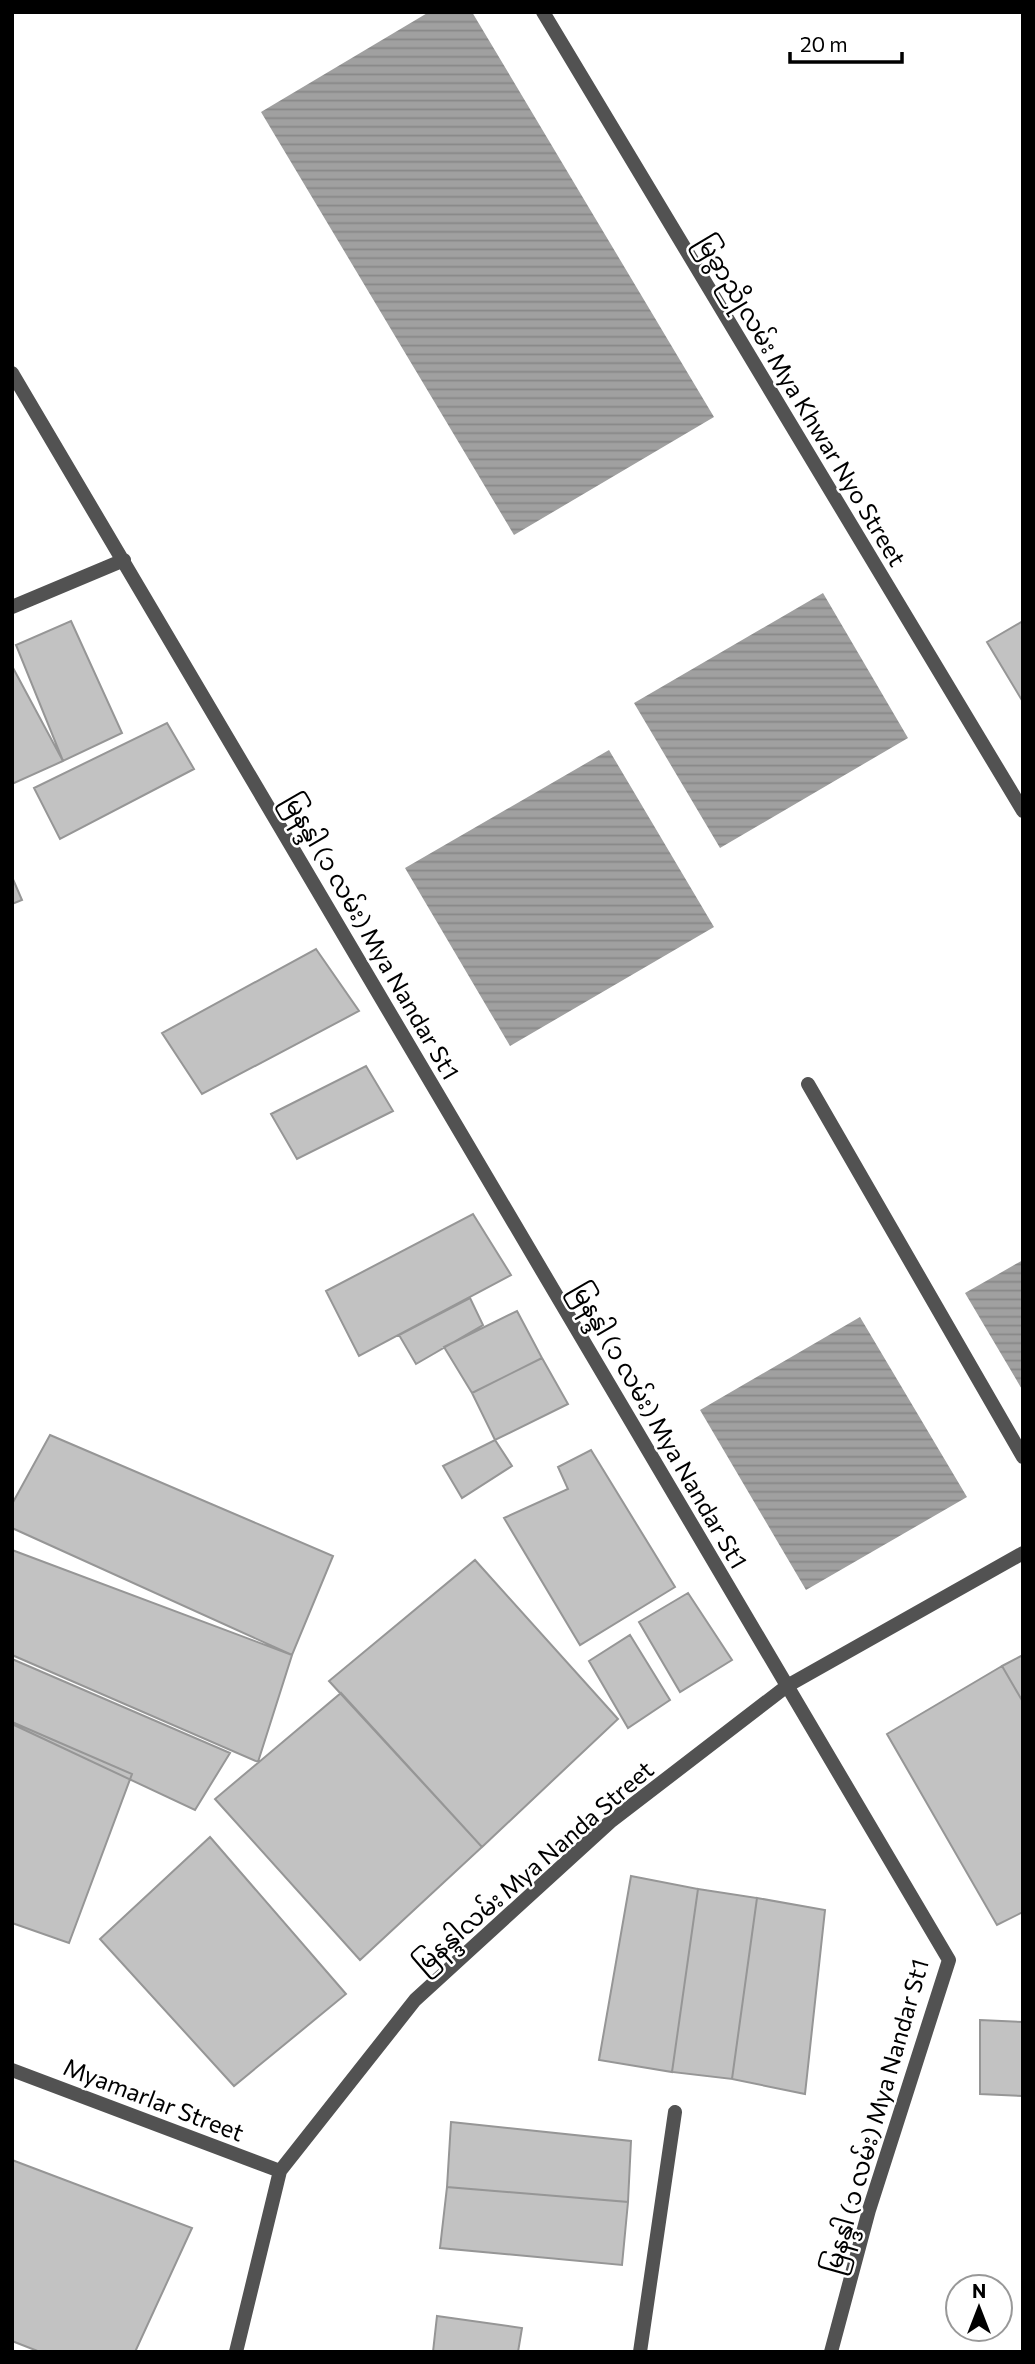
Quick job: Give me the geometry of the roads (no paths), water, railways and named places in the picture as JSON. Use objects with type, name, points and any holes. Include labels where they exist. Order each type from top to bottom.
[{"type":"street","name":"မြခွာညိုလမ်း Mya Khwar Nyo Street","points":[[543,12],[1023,811]]},
{"type":"street","name":"မြနန္ဒါ (၁ လမ်း) Mya Nandar St1","points":[[12,373],[949,1961],[869,2210],[831,2352]]},
{"type":"street","points":[[12,607],[124,560]]},
{"type":"street","points":[[808,1084],[1023,1457]]},
{"type":"street","name":"မြနန္ဒါလမ်း Mya Nanda Street","points":[[236,2352],[280,2171],[415,2000],[610,1822],[787,1686],[1023,1553]]},
{"type":"street","name":"Myamarlar Street","points":[[12,2070],[280,2171]]},
{"type":"street","points":[[640,2352],[675,2112]]}]
